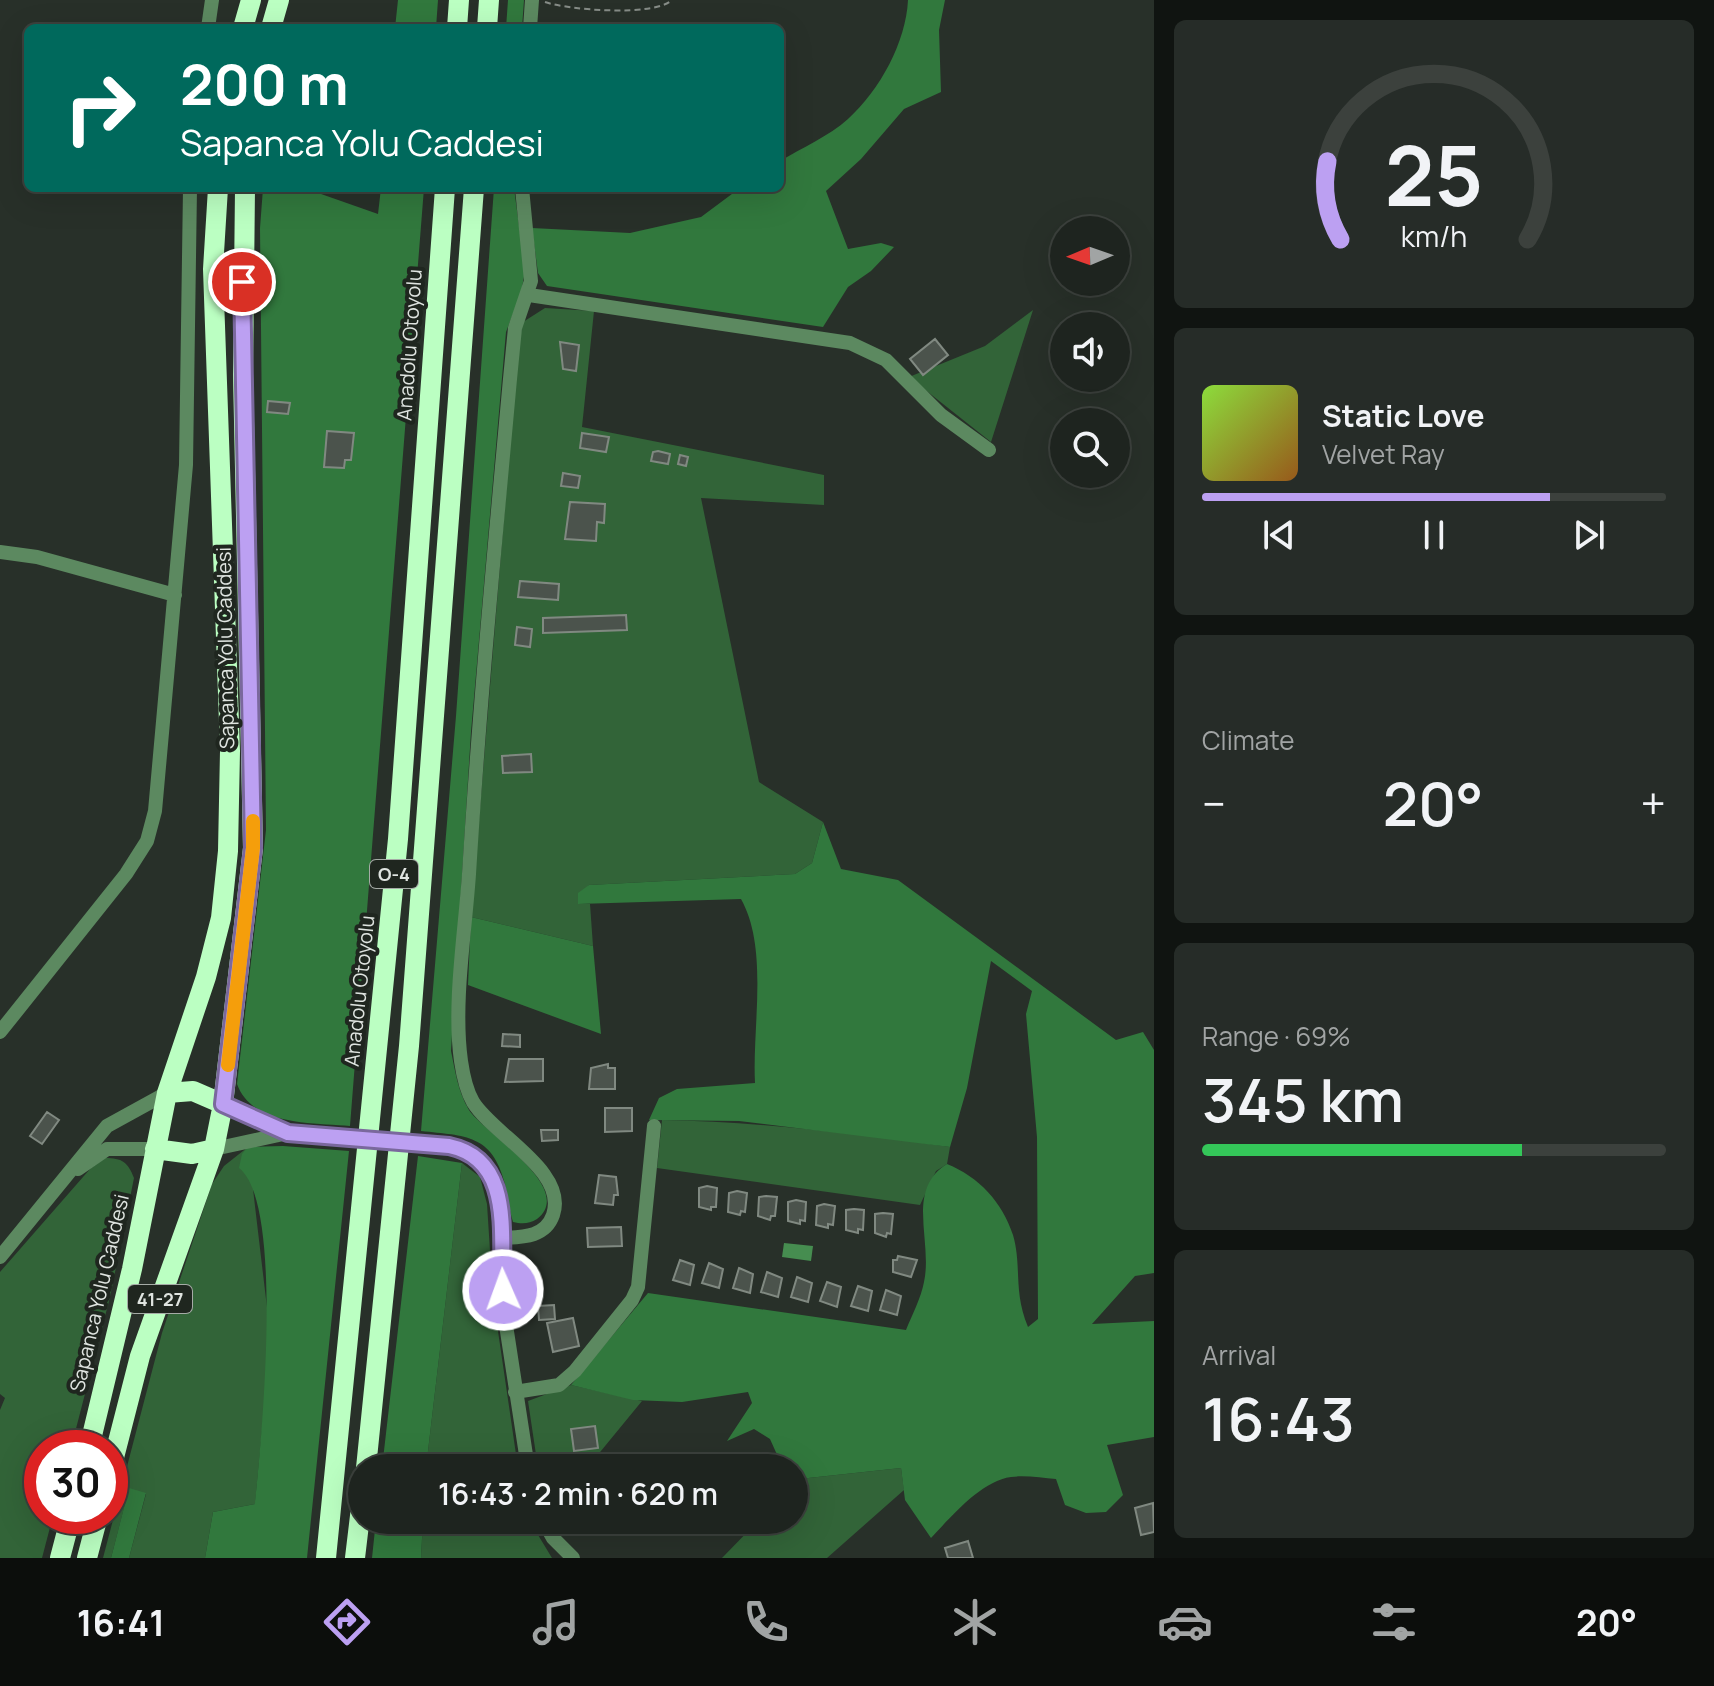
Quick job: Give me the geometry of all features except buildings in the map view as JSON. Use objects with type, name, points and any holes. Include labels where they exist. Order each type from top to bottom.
[{"type":"highway","points":[[244,24],[251,0]]},
{"type":"highway","points":[[272,24],[279,0]]},
{"type":"highway","points":[[457,24],[459,0]]},
{"type":"highway","points":[[487,24],[489,0]]},
{"type":"highway","name":"Sapanca Yolu Caddesi","points":[[93,1430],[132,1269],[167,1093],[206,977],[221,918],[228,851],[230,751],[214,284],[218,192]]},
{"type":"highway","name":"Sapanca Yolu Caddesi","points":[[214,1149],[223,1104],[253,848],[242,359],[245,192]]},
{"type":"highway","name":"Anadolu Otoyolu","points":[[326,1558],[398,839],[445,192]]},
{"type":"highway","name":"O-4","points":[[367,1454],[409,1046],[474,192]]},
{"type":"highway","points":[[167,1093],[193,1091],[223,1104]]},
{"type":"highway","points":[[155,1149],[192,1154],[214,1149]]},
{"type":"highway","name":"41-27","points":[[121,1430],[140,1356],[214,1149]]},
{"type":"highway","points":[[60,1558],[66,1534]]},
{"type":"highway","points":[[87,1558],[93,1534]]},
{"type":"highway","points":[[355,1558],[358,1534]]},
{"type":"street","points":[[209,24],[212,0]]},
{"type":"street","points":[[530,24],[532,0]]},
{"type":"street","points":[[0,1032],[126,874],[147,841],[155,811],[186,465],[190,192]]},
{"type":"street","points":[[501,1238],[531,1236],[544,1229],[555,1205],[552,1190],[541,1170],[472,1100],[465,1079],[460,1040],[471,836],[510,379],[515,328],[529,295],[531,261],[522,192]]},
{"type":"street","points":[[529,295],[850,343],[886,360],[941,415],[989,450]]},
{"type":"street","points":[[0,552],[37,557],[175,595]]},
{"type":"street","points":[[0,1257],[69,1177],[107,1126],[167,1093]]},
{"type":"street","points":[[223,1104],[288,1133]]},
{"type":"street","points":[[515,1392],[559,1385],[575,1371],[632,1300],[638,1287],[654,1126]]},
{"type":"street","points":[[214,1149],[288,1133],[330,1135],[462,1149],[484,1164],[499,1193],[504,1312],[526,1454]]},
{"type":"street","points":[[69,1177],[107,1149],[155,1149]]},
{"type":"street","points":[[551,1534],[573,1558]]},
{"type":"path","points":[[540,0],[580,9],[662,7],[672,0]]},
{"type":"shaded area","points":[[398,0],[438,0],[436,24],[395,24]]},
{"type":"shaded area","points":[[508,0],[524,0],[522,24],[506,24]]},
{"type":"shaded area","points":[[908,0],[945,0],[939,30],[941,92],[904,109],[861,159],[826,191],[848,249],[881,243],[894,247],[871,271],[848,287],[823,327],[547,286],[538,273],[532,228],[630,233],[701,217],[735,192],[784,192],[784,159],[841,125],[860,107],[881,80],[897,48]]},
{"type":"shaded area","points":[[263,192],[315,192],[378,214],[381,192],[424,192],[350,1126],[285,1120],[270,1115],[245,1098],[237,1084],[266,830],[260,228]]},
{"type":"shaded area","points":[[494,192],[515,192],[525,271],[521,293],[506,332],[471,732],[451,1051],[469,1110],[523,1161],[545,1192],[546,1206],[531,1222],[513,1222],[500,1168],[485,1147],[464,1137],[421,1131],[456,716]]},
{"type":"shaded area","points":[[545,308],[594,311],[582,427],[824,475],[824,505],[701,498],[759,782],[823,822],[812,863],[795,874],[589,885],[578,904],[590,904],[593,946],[471,917],[518,348],[523,322]]},
{"type":"shaded area","points":[[1033,310],[991,442],[909,377],[985,346]]},
{"type":"shaded area","points":[[823,822],[841,869],[898,880],[1116,1040],[1143,1032],[1154,1050],[1154,1273],[1135,1276],[1092,1324],[1154,1321],[1154,1437],[1107,1445],[1123,1495],[1106,1512],[1086,1513],[1065,1505],[1056,1479],[1011,1477],[978,1493],[931,1538],[905,1500],[901,1468],[808,1478],[808,1454],[777,1454],[770,1439],[754,1429],[727,1441],[752,1403],[748,1392],[682,1402],[633,1400],[571,1385],[648,1293],[906,1330],[924,1282],[923,1217],[927,1188],[934,1175],[947,1164],[979,1183],[1003,1212],[1016,1246],[1021,1302],[1028,1327],[1038,1319],[1037,1137],[1026,1014],[1032,991],[991,961],[967,1088],[950,1147],[739,1121],[649,1120],[659,1098],[677,1089],[755,1083],[757,964],[750,919],[741,899],[578,904],[578,893],[589,885],[795,874],[812,863]]},
{"type":"shaded area","points":[[471,917],[593,946],[601,1034],[468,985]]},
{"type":"shaded area","points":[[662,1120],[806,1129],[950,1147],[947,1164],[936,1171],[920,1205],[657,1168]]},
{"type":"shaded area","points":[[248,1147],[268,1316],[267,1378],[255,1504],[213,1512],[205,1558],[129,1558],[146,1494],[129,1489],[128,1493],[128,1463],[162,1333],[212,1184],[224,1166]]},
{"type":"shaded area","points":[[248,1147],[349,1151],[307,1558],[205,1558],[213,1512],[255,1504],[258,1474],[265,1381],[266,1274],[262,1227],[253,1190],[239,1168],[242,1154]]},
{"type":"shaded area","points":[[418,1156],[462,1163],[428,1454],[384,1454]]},
{"type":"shaded area","points":[[105,1158],[116,1159],[124,1162],[134,1178],[110,1297],[76,1430],[24,1430],[24,1534],[48,1534],[42,1558],[0,1558],[0,1410],[5,1398],[0,1394],[0,1272],[90,1169]]},
{"type":"shaded area","points":[[462,1163],[480,1177],[487,1204],[493,1297],[516,1454],[428,1454]]},
{"type":"shaded area","points":[[784,1243],[813,1246],[811,1261],[782,1257]]},
{"type":"shaded area","points":[[571,1385],[642,1401],[598,1454],[536,1454],[528,1401]]},
{"type":"shaded area","points":[[901,1468],[904,1490],[827,1558],[722,1558],[745,1534],[808,1534],[808,1478]]},
{"type":"shaded area","points":[[129,1488],[146,1493],[129,1558],[111,1558],[117,1534],[128,1534]]},
{"type":"shaded area","points":[[109,1534],[117,1534],[111,1558],[103,1558]]},
{"type":"shaded area","points":[[375,1534],[422,1534],[421,1558],[372,1558]]},
{"type":"shaded area","points":[[422,1534],[537,1534],[552,1558],[421,1558]]},
{"type":"slow traffic","points":[[228,1065],[246,919],[253,821]]},
{"type":"route","points":[[242,282],[253,848],[223,1104],[288,1133],[449,1146],[471,1153],[491,1174],[499,1193],[503,1290]]}]
